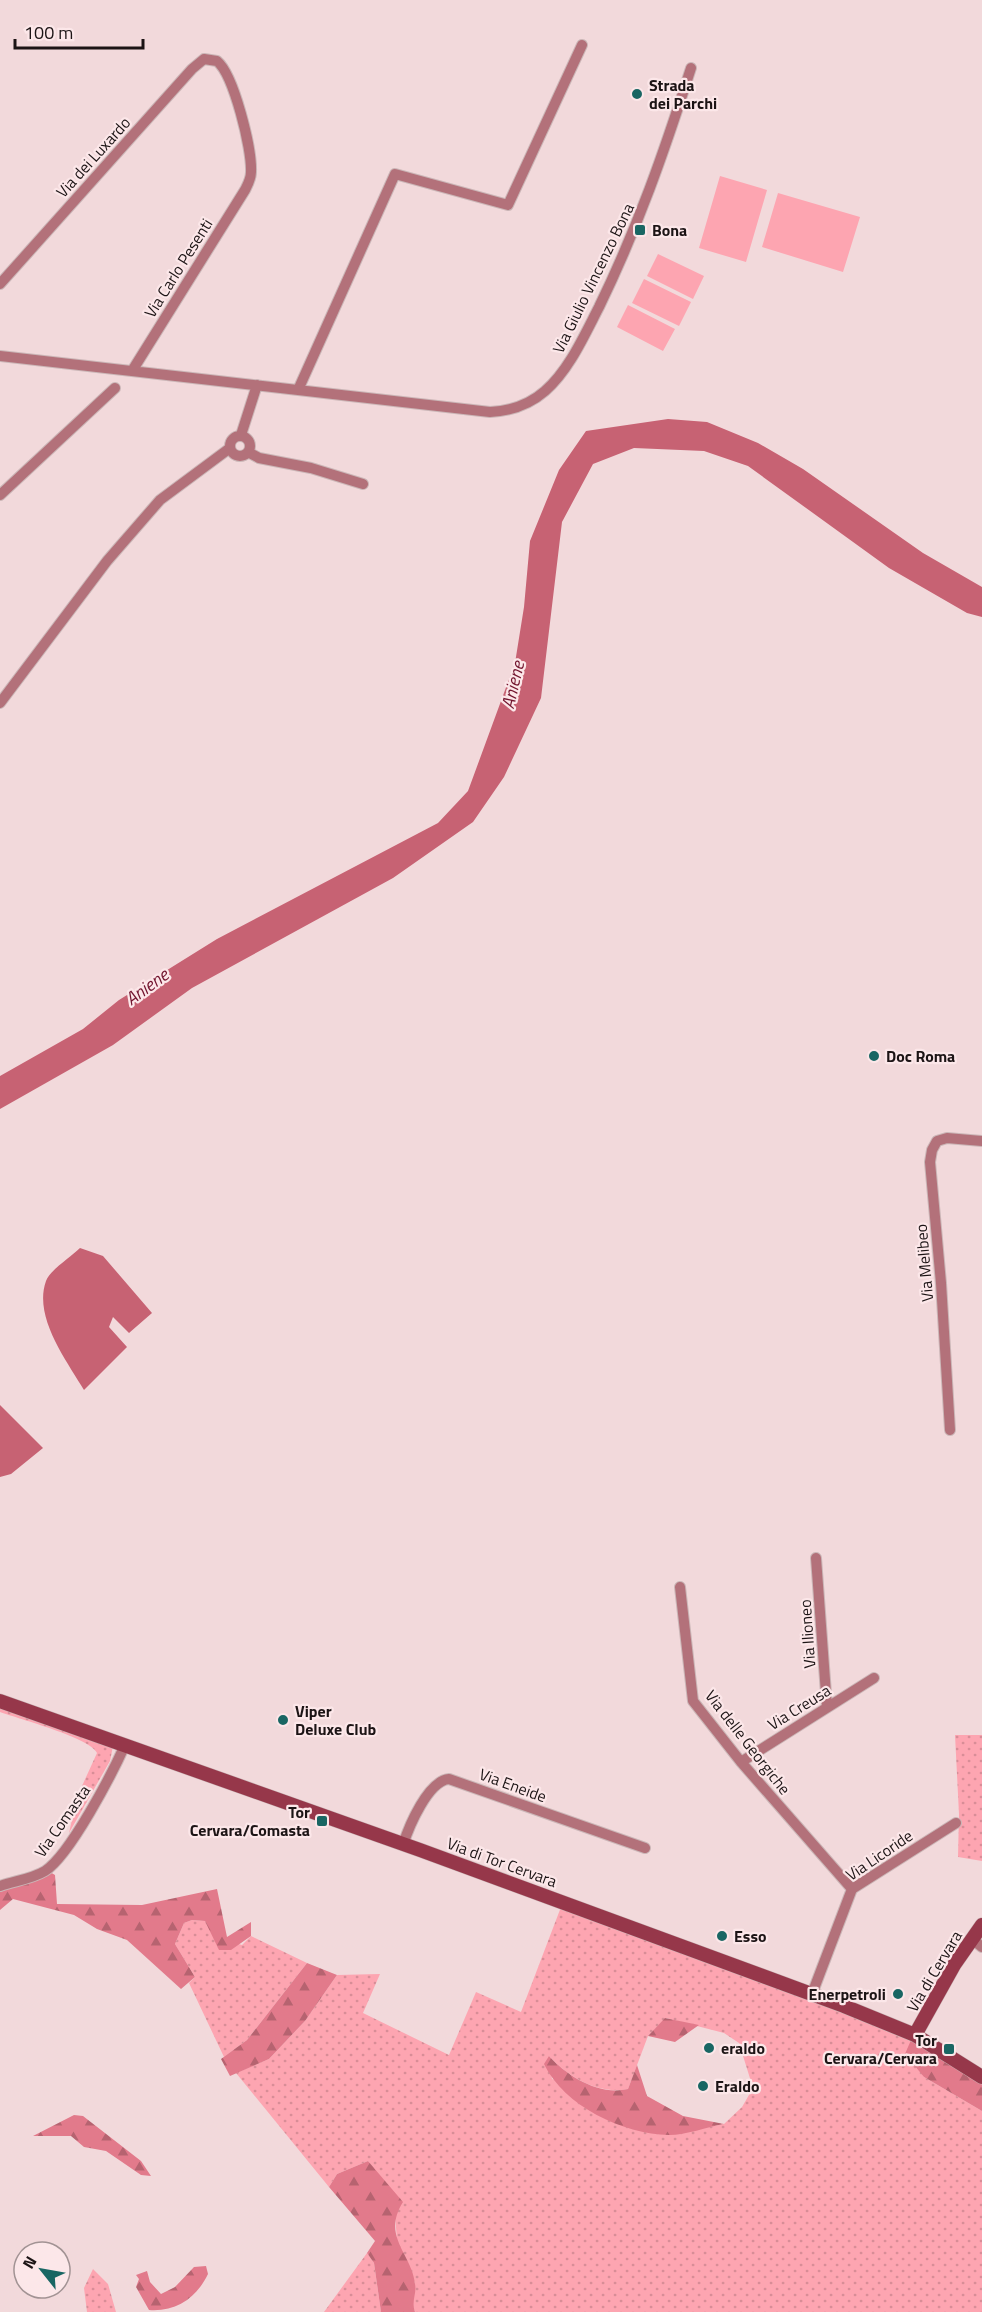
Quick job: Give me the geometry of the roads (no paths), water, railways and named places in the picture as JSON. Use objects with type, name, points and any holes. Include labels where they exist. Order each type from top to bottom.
[{"type":"street","points":[[298,390],[395,174],[508,205],[582,45]]},
{"type":"street","name":"Via dei Luxardo","points":[[0,284],[192,69],[204,59],[213,58]]},
{"type":"street","name":"Via Carlo Pesenti","points":[[132,371],[245,190],[250,176],[250,162],[233,92],[225,69],[213,58]]},
{"type":"street","name":"Via Giulio Vincenzo Bona","points":[[132,371],[490,412],[514,408],[538,397],[567,364],[623,257],[649,195],[691,68]]},
{"type":"street","points":[[0,356],[132,371]]},
{"type":"street","points":[[0,703],[120,544],[167,493],[230,448],[232,439],[241,435],[257,385]]},
{"type":"street","points":[[0,495],[115,388]]},
{"type":"street","points":[[241,435],[249,440],[248,452]]},
{"type":"street","points":[[230,448],[240,456],[248,452]]},
{"type":"street","points":[[248,452],[259,458],[310,468],[363,484]]},
{"type":"street","name":"Via Melibeo","points":[[950,1430],[941,1283],[930,1162],[932,1150],[938,1141],[947,1137],[982,1142]]},
{"type":"street","name":"Via Ilioneo","points":[[816,1558],[827,1707]]},
{"type":"street","name":"Via delle Georgiche","points":[[680,1587],[693,1701],[741,1762],[852,1889]]},
{"type":"street","name":"Via Creusa","points":[[741,1762],[874,1678]]},
{"type":"street","name":"Via di Tor Cervara","points":[[0,1701],[812,1994],[915,2035],[982,2077]]},
{"type":"street","name":"Via Comasta","points":[[0,1886],[44,1871],[57,1860],[107,1783],[124,1745]]},
{"type":"street","name":"Via Eneide","points":[[403,1845],[410,1824],[432,1790],[441,1781],[450,1779],[645,1848]]},
{"type":"street","name":"Via Licoride","points":[[812,1994],[852,1889],[956,1823]]},
{"type":"street","name":"Via di Cervara","points":[[915,2035],[977,1943],[982,1925]]},
{"type":"water","name":"Aniene","points":[[668,419],[707,422],[758,443],[803,469],[923,553],[982,587],[982,617],[967,613],[889,568],[748,466],[704,451],[634,448],[593,464],[562,522],[541,698],[504,777],[473,822],[393,878],[192,988],[113,1045],[0,1109],[0,1076],[83,1029],[119,1000],[217,939],[438,823],[468,791],[515,663],[524,607],[530,541],[559,470],[586,431]]},
{"type":"water","points":[[80,1248],[103,1256],[152,1313],[129,1333],[113,1317],[109,1327],[127,1347],[84,1390],[54,1338],[44,1309],[43,1295],[48,1277]]},
{"type":"water","points":[[0,1405],[43,1448],[11,1474],[0,1477]]},
{"type":"place","name":"Strada dei Parchi","points":[[637,94]]},
{"type":"place","name":"Bona","points":[[640,230]]},
{"type":"place","name":"Doc Roma","points":[[874,1056]]},
{"type":"place","name":"Viper Deluxe Club","points":[[283,1720]]},
{"type":"place","name":"Tor Cervara/Comasta","points":[[322,1821]]},
{"type":"place","name":"Esso","points":[[722,1936]]},
{"type":"place","name":"Enerpetroli","points":[[898,1994]]},
{"type":"place","name":"eraldo","points":[[709,2048]]},
{"type":"place","name":"Tor Cervara/Cervara","points":[[949,2049]]},
{"type":"place","name":"Eraldo","points":[[703,2086]]}]
